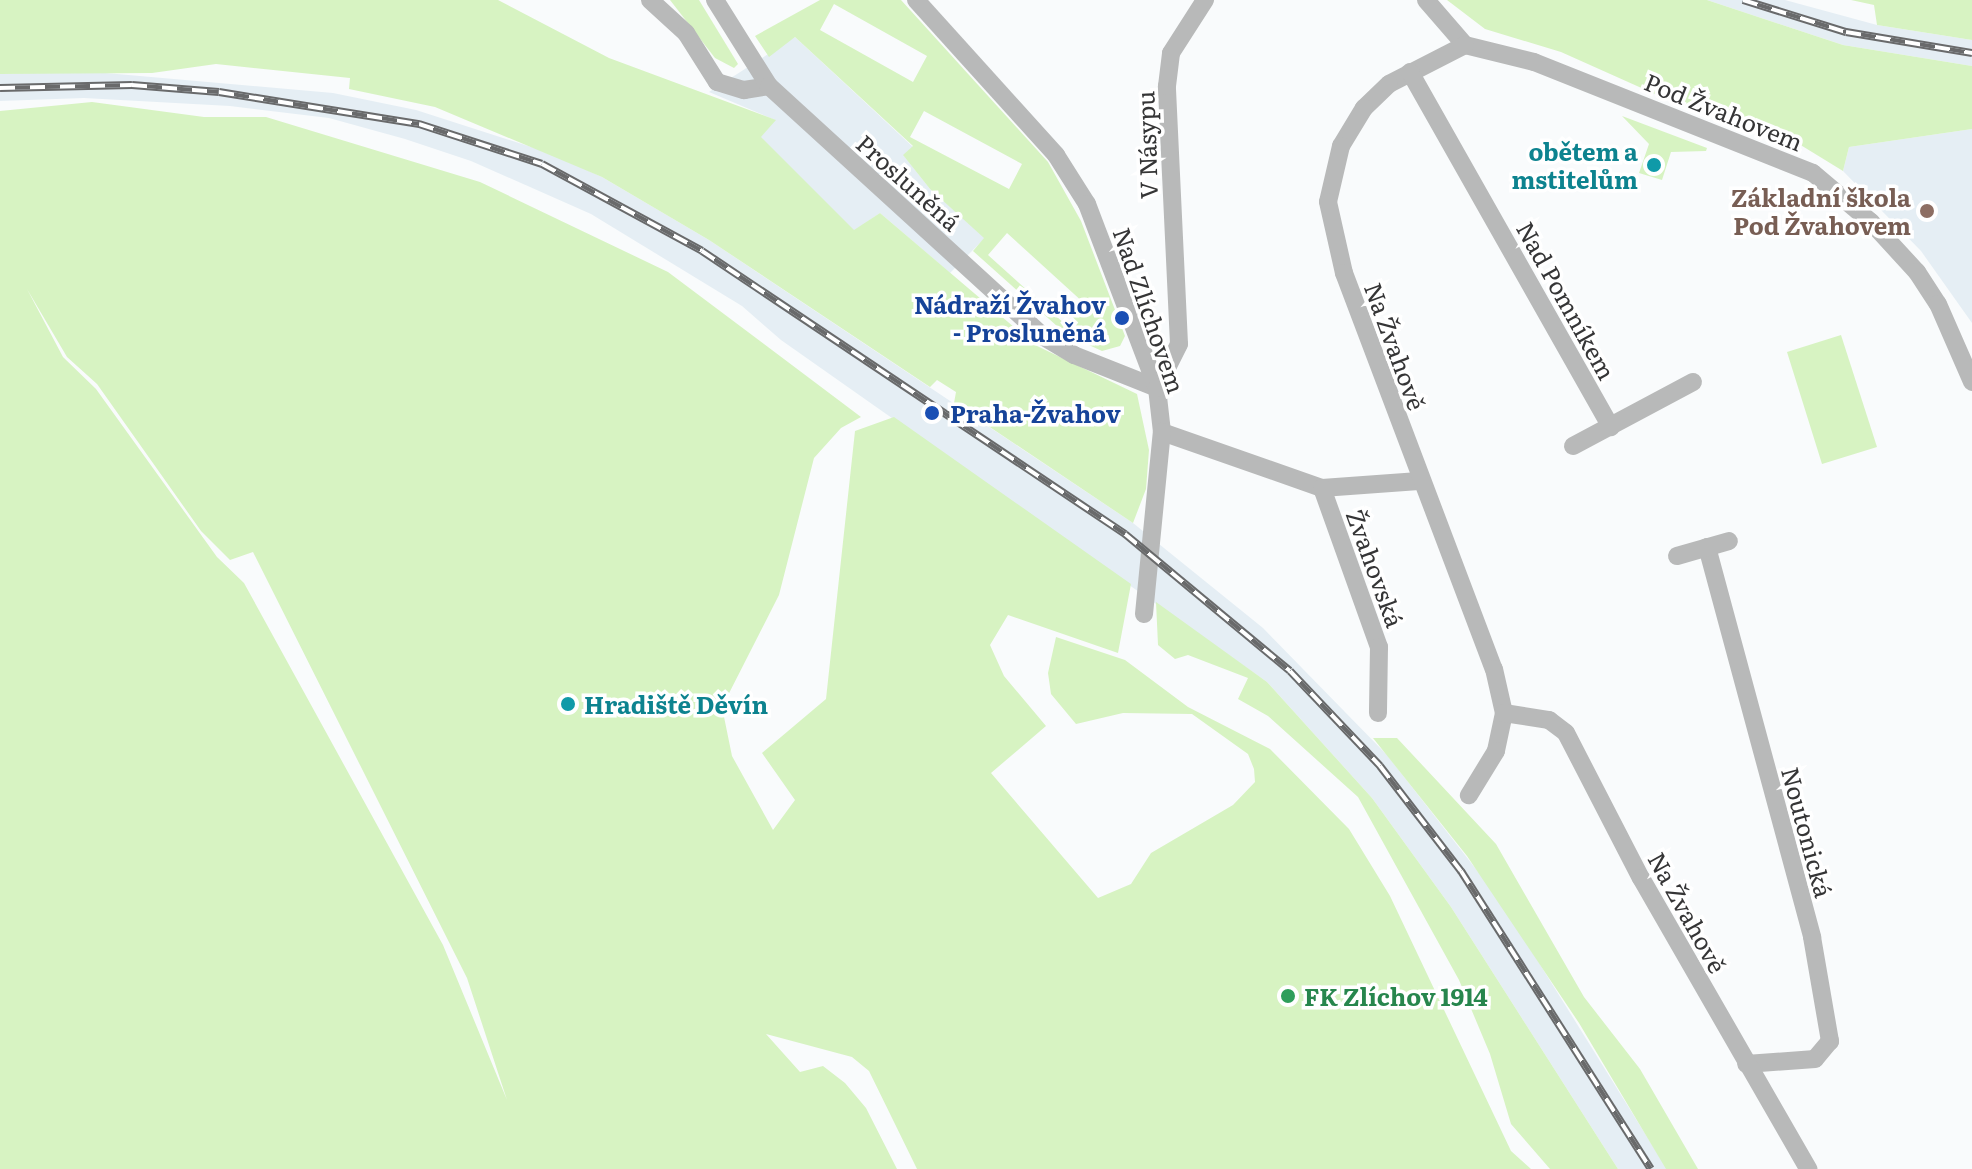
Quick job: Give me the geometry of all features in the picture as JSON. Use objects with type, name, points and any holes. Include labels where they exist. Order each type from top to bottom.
[{"type":"street","points":[[650,0],[686,33],[717,82],[744,90],[769,86]]},
{"type":"street","name":"Prosluněná","points":[[715,0],[769,86],[1044,337],[1074,355],[1157,388]]},
{"type":"street","name":"Nad Zlíchovem","points":[[916,0],[1056,155],[1087,204],[1157,388],[1162,432],[1322,488],[1419,481]]},
{"type":"street","name":"V Násypu","points":[[1157,388],[1179,344],[1167,86],[1171,53],[1205,0]]},
{"type":"street","points":[[1426,0],[1465,45]]},
{"type":"street","name":"Na Žvahově","points":[[1465,45],[1389,84],[1353,122],[1332,170],[1328,202],[1344,273],[1419,481],[1494,669],[1504,713],[1496,751],[1469,795]]},
{"type":"street","name":"Pod Žvahovem","points":[[1465,45],[1534,62],[1813,173],[1871,222],[1917,272],[1938,304],[1972,382]]},
{"type":"street","name":"Nad Pomníkem","points":[[1410,72],[1611,427]]},
{"type":"street","points":[[1573,446],[1693,382]]},
{"type":"street","points":[[1144,614],[1162,432]]},
{"type":"street","name":"Žvahovská","points":[[1322,488],[1379,647],[1378,713]]},
{"type":"street","points":[[1677,556],[1729,541]]},
{"type":"street","name":"Noutonická","points":[[1707,547],[1812,937],[1830,1041],[1815,1059],[1746,1064]]},
{"type":"street","name":"Na Žvahově","points":[[1504,713],[1549,720],[1566,733],[1746,1064],[1808,1169]]},
{"type":"shaded area","points":[[1707,0],[1785,0],[1877,25],[1972,40],[1972,66],[1843,45]]},
{"type":"shaded area","points":[[795,37],[913,147],[904,156],[930,189],[985,238],[950,273],[880,213],[854,231],[760,137],[775,120],[709,92]]},
{"type":"shaded area","points":[[83,71],[333,93],[416,110],[547,152],[602,177],[709,240],[1133,523],[1263,628],[1387,755],[1500,900],[1667,1169],[1618,1169],[1451,907],[1372,798],[1267,682],[781,340],[742,306],[591,214],[471,161],[329,118],[230,106],[84,98],[0,101],[0,74]]},
{"type":"shaded area","name":"Základní škola Pod Žvahovem","points":[[1972,129],[1972,323],[1921,251],[1843,171],[1849,147]]},
{"type":"green space","points":[[0,0],[498,0],[609,58],[776,120],[761,137],[854,230],[880,213],[1035,345],[1137,394],[1149,450],[1146,489],[1133,523],[954,403],[956,392],[937,380],[930,387],[709,240],[602,177],[435,107],[349,89],[350,78],[216,64],[152,73],[0,74]]},
{"type":"green space","points":[[670,0],[699,0],[738,64],[734,68],[715,58]]},
{"type":"green space","points":[[820,0],[901,0],[1048,162],[1081,221],[1125,336],[1120,346],[1102,351],[1067,335],[973,251],[984,238],[930,189],[903,155],[913,146],[795,37],[769,57],[755,36]],"holes":[[[834,4],[927,56],[913,82],[820,30]],[[924,111],[1022,164],[1009,189],[910,137]],[[1007,233],[1085,304],[1066,325],[988,255]]]},
{"type":"green space","points":[[1447,0],[1707,0],[1843,45],[1972,66],[1972,129],[1849,147],[1843,171],[1781,133],[1675,103],[1561,52],[1485,29]]},
{"type":"green space","points":[[1851,0],[1972,0],[1972,40],[1877,25],[1874,5]]},
{"type":"green space","points":[[92,102],[204,117],[266,117],[480,182],[668,272],[861,417],[841,428],[814,458],[779,595],[722,707],[732,756],[773,830],[795,800],[762,753],[826,699],[855,431],[894,417],[1131,584],[1118,653],[1008,615],[990,645],[1004,676],[1046,726],[991,773],[1098,898],[1131,884],[1151,853],[1233,805],[1255,782],[1254,769],[1248,754],[1192,714],[1123,713],[1076,724],[1051,694],[1048,673],[1056,637],[1125,660],[1188,707],[1270,749],[1349,829],[1390,896],[1511,1151],[1531,1169],[917,1169],[869,1071],[852,1057],[766,1034],[800,1072],[823,1066],[845,1083],[866,1108],[897,1169],[0,1169],[0,111]],"holes":[[[27,289],[67,357],[97,384],[201,531],[230,560],[253,552],[467,978],[507,1100],[443,945],[244,583],[217,557],[96,389],[63,357]]]},
{"type":"green space","points":[[1622,116],[1707,148],[1706,151],[1671,152],[1662,180],[1639,173],[1649,144]]},
{"type":"green space","points":[[1841,335],[1877,447],[1822,464],[1787,352]]},
{"type":"green space","points":[[1156,602],[1267,682],[1372,798],[1451,907],[1618,1169],[1550,1169],[1511,1124],[1490,1054],[1459,980],[1358,797],[1268,716],[1238,699],[1248,678],[1188,655],[1175,659],[1158,645]]},
{"type":"green space","points":[[1373,738],[1397,738],[1496,844],[1584,997],[1640,1069],[1698,1169],[1666,1169],[1579,1023],[1467,856]]},
{"type":"railway","points":[[1743,0],[1846,32],[1972,53]]},
{"type":"railway","points":[[0,88],[132,85],[219,92],[419,124],[542,164],[702,251],[1125,534],[1290,671],[1380,766],[1461,871],[1651,1169]]},
{"type":"place","name":"obětem a mstitelům","points":[[1654,165]]},
{"type":"place","name":"Základní škola Pod Žvahovem","points":[[1927,211]]},
{"type":"place","name":"Nádraží Žvahov - Prosluněná","points":[[1122,318]]},
{"type":"place","name":"Praha-Žvahov","points":[[932,413]]},
{"type":"place","name":"Hradiště Děvín","points":[[568,704]]},
{"type":"place","name":"FK Zlíchov 1914","points":[[1288,996]]}]
